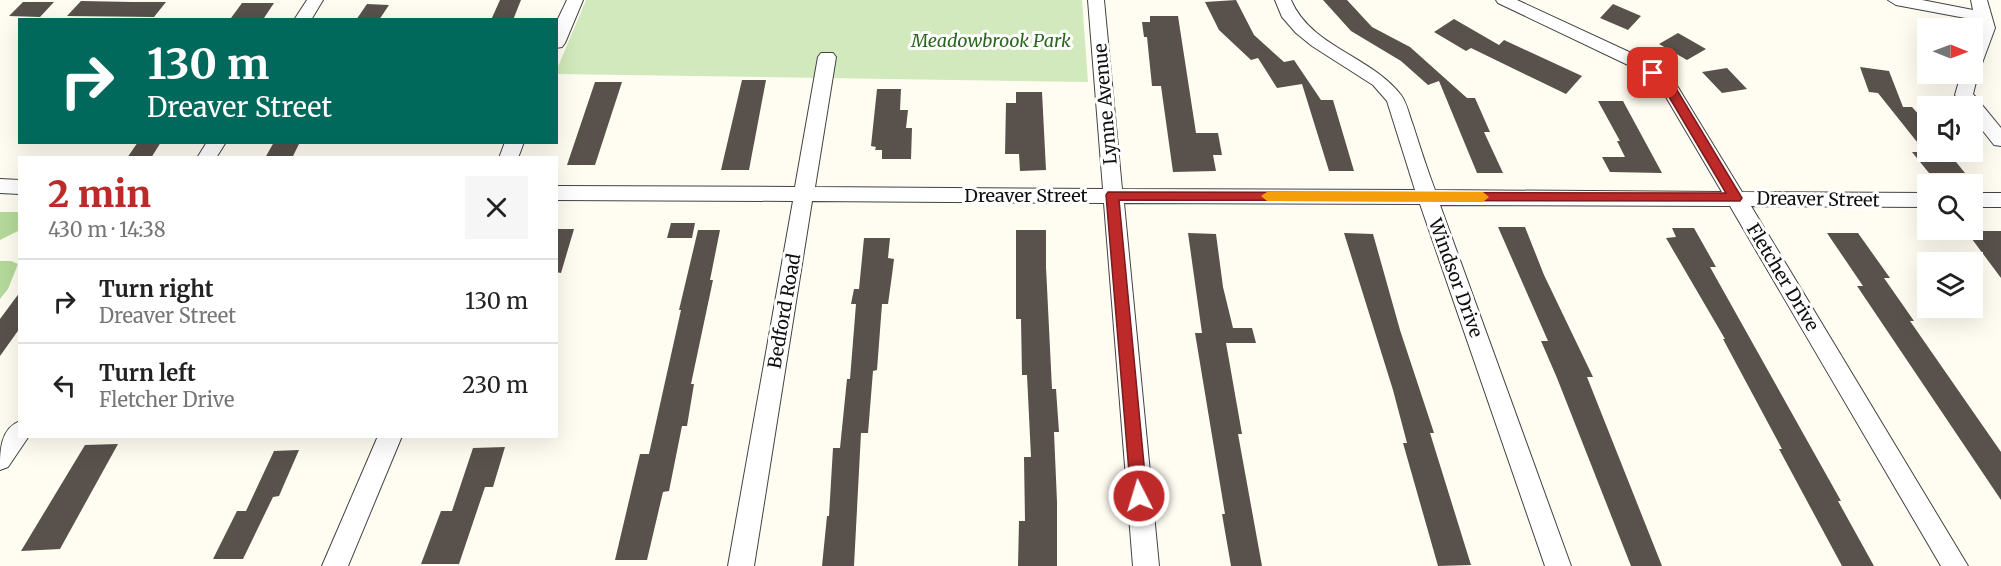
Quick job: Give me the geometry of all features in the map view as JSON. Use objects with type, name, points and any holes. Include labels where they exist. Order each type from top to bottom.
[{"type":"street","points":[[303,18],[315,0]]},
{"type":"street","points":[[558,38],[575,0]]},
{"type":"street","name":"Lynne Avenue","points":[[1096,0],[1146,566]]},
{"type":"street","name":"Windsor Drive","points":[[1283,0],[1290,17],[1302,29],[1389,90],[1395,99],[1427,197],[1558,566]]},
{"type":"street","name":"Fletcher Drive","points":[[1504,0],[1634,61],[1653,73],[1670,88],[1955,566]]},
{"type":"street","points":[[1896,0],[1985,17]]},
{"type":"street","points":[[1979,0],[1987,28],[1983,38]]},
{"type":"street","name":"Bedford Road","points":[[741,566],[827,57]]},
{"type":"street","points":[[1967,84],[1964,94],[2001,140]]},
{"type":"street","points":[[0,186],[18,187]]},
{"type":"street","name":"Dreaver Street","points":[[558,193],[1917,200]]},
{"type":"street","points":[[1983,200],[2001,200]]},
{"type":"street","points":[[0,460],[18,434]]},
{"type":"street","points":[[335,566],[389,438]]},
{"type":"green space","name":"Meadowbrook Park","points":[[586,0],[1082,0],[1088,82],[558,74],[558,67]]},
{"type":"green space","points":[[0,212],[18,212],[18,231],[0,240]]},
{"type":"green space","points":[[0,261],[11,261],[18,264],[8,289],[0,299]]},
{"type":"building","points":[[500,0],[521,0],[514,18],[492,18]]},
{"type":"building","points":[[1236,0],[1254,35],[1284,62],[1294,60],[1321,100],[1333,100],[1354,171],[1329,171],[1302,84],[1277,88],[1258,58],[1251,60],[1219,30],[1205,2]]},
{"type":"building","points":[[1323,0],[1347,0],[1372,27],[1410,47],[1467,98],[1475,98],[1490,132],[1484,132],[1503,173],[1477,173],[1439,81],[1428,85],[1401,61],[1351,31]]},
{"type":"building","points":[[81,1],[166,2],[154,17],[67,16]]},
{"type":"building","points":[[23,2],[54,2],[40,17],[9,16]]},
{"type":"building","points":[[242,3],[274,3],[264,18],[231,18]]},
{"type":"building","points":[[367,4],[389,5],[380,18],[357,18]]},
{"type":"building","points":[[1613,4],[1641,16],[1628,30],[1600,18]]},
{"type":"building","points":[[1150,16],[1178,16],[1196,133],[1218,133],[1222,155],[1213,155],[1216,171],[1173,172],[1161,86],[1152,86],[1147,37],[1144,37],[1142,22],[1150,22]]},
{"type":"building","points":[[1454,19],[1499,45],[1504,40],[1582,76],[1566,94],[1471,48],[1466,51],[1434,32]]},
{"type":"building","points":[[1678,33],[1706,49],[1687,60],[1659,44]]},
{"type":"building","points":[[1860,67],[1889,71],[1903,107],[1912,107],[1917,113],[1917,142],[1878,93],[1869,92]]},
{"type":"building","points":[[1727,68],[1747,89],[1722,93],[1702,72]]},
{"type":"building","points":[[742,80],[766,80],[749,170],[721,170]]},
{"type":"building","points":[[595,82],[622,82],[595,165],[567,165]]},
{"type":"building","points":[[877,89],[901,89],[900,110],[908,110],[906,128],[912,128],[911,159],[882,159],[882,150],[875,150],[876,147],[871,146]]},
{"type":"building","points":[[1016,92],[1042,92],[1046,170],[1020,171],[1019,154],[1005,154],[1006,103],[1016,103]]},
{"type":"building","points":[[1598,101],[1623,101],[1662,173],[1610,172],[1602,157],[1625,157],[1617,141],[1620,141]]},
{"type":"building","points":[[137,144],[160,144],[152,156],[128,156]]},
{"type":"building","points":[[273,144],[299,144],[293,156],[266,156]]},
{"type":"building","points":[[1920,162],[1956,162],[1965,173],[1929,173]]},
{"type":"building","points":[[671,223],[695,223],[692,238],[667,238]]},
{"type":"building","points":[[1498,227],[1525,227],[1544,275],[1593,377],[1587,377],[1662,566],[1631,566],[1541,341],[1548,341]]},
{"type":"building","points":[[1672,228],[1694,228],[1716,267],[1710,267],[1841,501],[1838,501],[1874,566],[1842,566],[1779,449],[1782,449],[1723,339],[1725,339],[1666,238],[1676,237]]},
{"type":"building","points":[[558,229],[574,229],[561,273],[558,272]]},
{"type":"building","points":[[698,230],[720,230],[710,280],[713,280],[691,384],[694,384],[687,426],[682,426],[669,491],[663,492],[647,560],[615,560],[640,454],[649,454]]},
{"type":"building","points":[[1016,230],[1046,230],[1052,389],[1056,389],[1059,432],[1054,432],[1057,566],[1018,566],[1019,521],[1025,521],[1024,457],[1031,457],[1027,375],[1022,375],[1021,319],[1016,319]]},
{"type":"building","points":[[1983,231],[2001,231],[2001,278],[1983,252],[1973,240],[1983,240]]},
{"type":"building","points":[[1188,233],[1216,234],[1223,287],[1233,328],[1252,328],[1256,343],[1226,343],[1242,434],[1238,434],[1262,566],[1231,566],[1222,514],[1225,514],[1195,333],[1202,333]]},
{"type":"building","points":[[1344,233],[1373,234],[1400,330],[1434,433],[1430,433],[1471,565],[1438,566],[1403,443],[1407,443],[1393,390]]},
{"type":"building","points":[[1827,233],[1858,233],[1890,278],[1884,278],[1914,321],[1910,321],[2001,452],[2001,500],[1857,286],[1863,286]]},
{"type":"building","points":[[864,238],[890,238],[888,258],[894,259],[892,275],[888,304],[882,304],[877,370],[873,371],[868,433],[861,433],[854,566],[822,566],[827,516],[829,516],[833,448],[840,448],[847,379],[850,379],[856,304],[851,304],[854,289],[859,289]]},
{"type":"building","points":[[18,295],[18,331],[0,356],[0,319]]},
{"type":"building","points":[[118,444],[60,549],[21,551],[85,445]]},
{"type":"building","points":[[505,447],[493,487],[485,487],[459,564],[421,564],[441,511],[452,511],[473,448]]},
{"type":"building","points":[[299,450],[279,496],[273,497],[243,559],[213,559],[237,511],[246,511],[274,451]]},
{"type":"slow traffic","points":[[1267,196],[1483,197]]},
{"type":"route","points":[[1139,496],[1112,195],[1735,198],[1670,88],[1653,73]]}]
